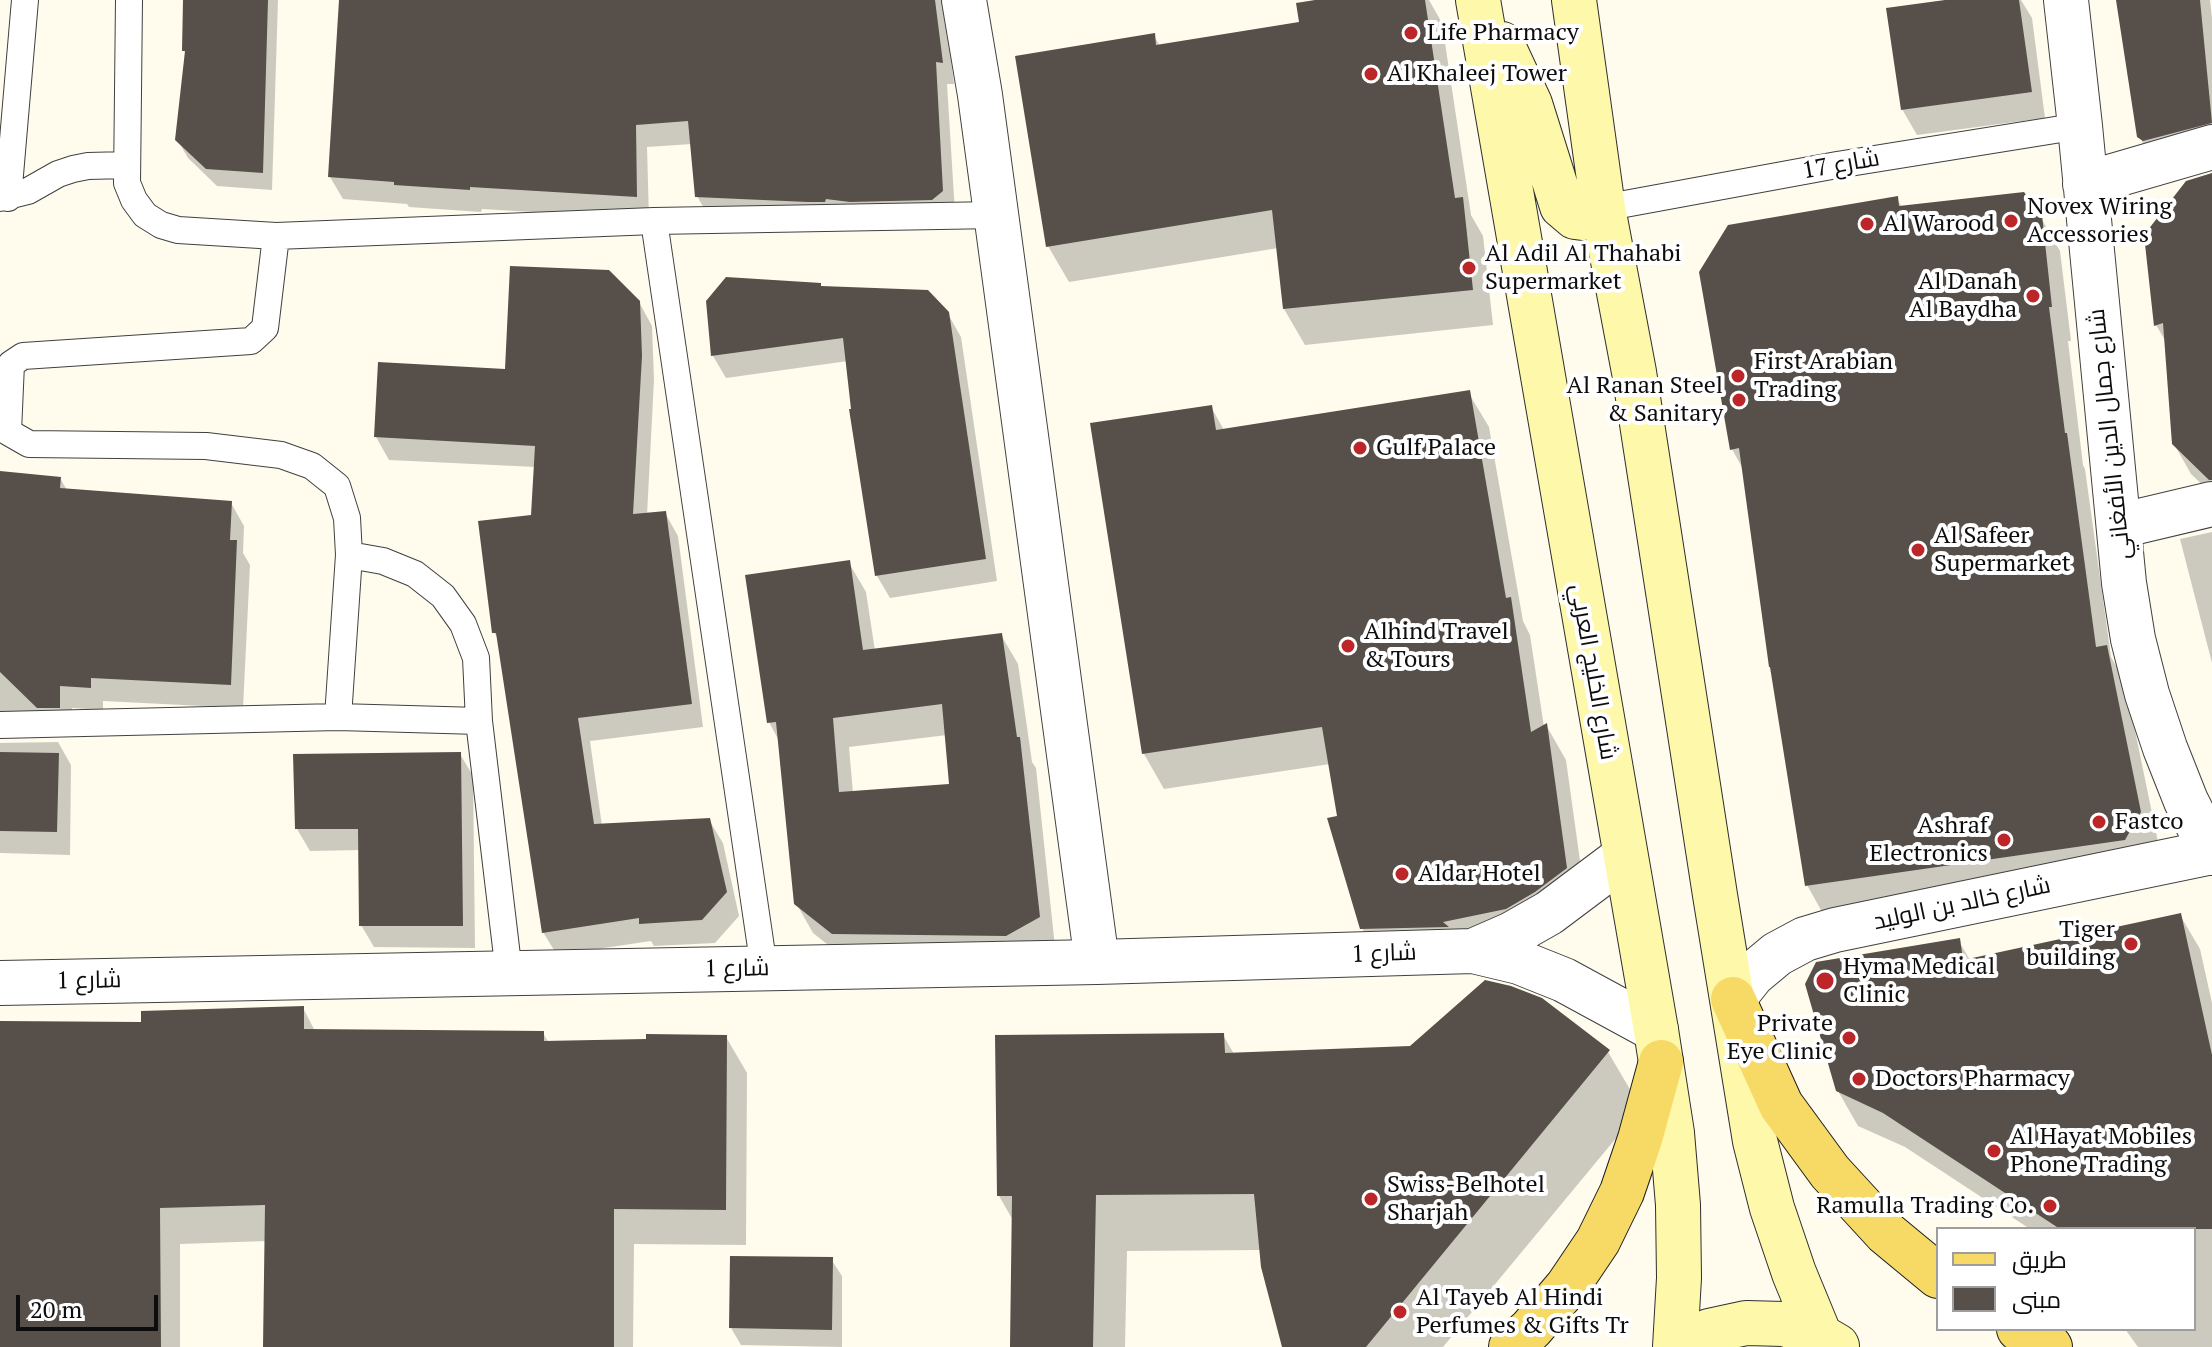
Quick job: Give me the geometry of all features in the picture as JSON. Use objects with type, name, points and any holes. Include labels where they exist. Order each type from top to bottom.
[{"type":"main road","points":[[1574,0],[1603,208],[1634,372],[1755,1141],[1772,1208],[1794,1273],[1830,1341]]},
{"type":"main road","points":[[1476,1],[1499,37],[1530,104],[1562,206],[1575,217],[1583,218],[1598,214],[1603,208]]},
{"type":"main road","name":"شارع الخليج العربي","points":[[1476,1],[1489,53],[1659,1046],[1672,1133],[1678,1205],[1678,1347]]},
{"type":"main road","points":[[1733,999],[1781,1105],[1830,1172],[1886,1233],[1936,1274]]},
{"type":"main road","points":[[1511,1347],[1567,1287],[1598,1241],[1622,1192],[1640,1139],[1659,1046]]},
{"type":"main road","points":[[1678,1347],[1709,1331],[1746,1323],[1784,1324],[1830,1341]]},
{"type":"main road","points":[[2022,1331],[2050,1347]]},
{"type":"street","points":[[964,0],[980,95],[1097,962]]},
{"type":"street","name":"شارع جمال الدين الأفغاني","points":[[2066,0],[2124,583],[2131,625],[2147,694],[2165,748],[2186,801],[2212,852]]},
{"type":"street","points":[[2085,184],[2212,147]]},
{"type":"street","points":[[2119,526],[2212,504]]},
{"type":"street","name":"شارع خالد بن الوليد","points":[[1733,999],[1753,974],[1777,954],[1805,939],[1835,930],[2212,852]]},
{"type":"street","name":"شارع 1","points":[[1473,951],[1549,913],[1625,856]]},
{"type":"street","name":"شارع 1","points":[[0,983],[1097,962],[1473,951],[1519,962],[1564,980],[1659,1046]]},
{"type":"lane","points":[[25,0],[4,198],[28,191],[73,169],[126,165]]},
{"type":"lane","points":[[129,0],[127,183],[145,215],[161,225],[178,230],[276,236],[654,221],[996,215]]},
{"type":"lane","name":"شارع 17","points":[[1603,208],[1837,165],[2080,126]]},
{"type":"lane","points":[[654,221],[764,968]]},
{"type":"lane","points":[[276,236],[265,328],[251,341],[23,356],[11,364],[8,432],[29,444],[206,446],[281,455],[312,466],[337,486],[347,518],[349,555],[338,717]]},
{"type":"lane","points":[[349,555],[383,561],[415,574],[443,596],[463,624],[476,658],[479,721],[509,973]]},
{"type":"lane","points":[[0,725],[338,717],[479,721]]},
{"type":"building","points":[[183,0],[268,0],[263,173],[206,169],[175,140],[185,51],[182,51]]},
{"type":"building","points":[[339,0],[935,0],[943,63],[936,62],[943,191],[932,200],[850,202],[695,197],[688,121],[636,125],[637,197],[470,187],[470,190],[328,177]]},
{"type":"building","points":[[1315,0],[1425,0],[1455,198],[1463,197],[1473,290],[1283,309],[1272,210],[1046,247],[1015,56],[1155,33],[1156,45],[1299,22],[1296,3]]},
{"type":"building","points":[[1945,0],[2019,0],[2032,92],[1901,110],[1886,8]]},
{"type":"building","points":[[2116,0],[2200,0],[2212,123],[2143,141],[2137,137]]},
{"type":"building","points":[[2212,173],[2212,480],[2209,480],[2172,444],[2163,323],[2154,326],[2144,235],[2186,181]]},
{"type":"building","points":[[2024,192],[2042,215],[2052,307],[2049,307],[2096,647],[2107,645],[2141,812],[2125,840],[1805,886],[1769,667],[1739,448],[1730,450],[1699,272],[1728,225],[1898,196],[1899,206]]},
{"type":"building","points":[[510,266],[609,270],[640,301],[642,356],[633,514],[666,511],[692,704],[578,718],[594,824],[710,818],[727,892],[702,920],[639,924],[639,918],[542,933],[496,633],[492,633],[478,521],[531,515],[535,446],[374,437],[378,362],[505,369]]},
{"type":"building","points":[[726,277],[821,283],[821,286],[928,290],[949,312],[986,559],[875,576],[849,409],[843,338],[711,356],[706,301]]},
{"type":"building","points":[[1470,390],[1506,598],[1511,597],[1531,732],[1547,723],[1567,868],[1506,909],[1443,922],[1449,927],[1360,929],[1327,818],[1337,816],[1322,727],[1142,754],[1090,423],[1212,405],[1216,430]]},
{"type":"building","points":[[0,471],[61,477],[60,488],[232,501],[230,540],[237,540],[231,685],[91,678],[91,688],[60,686],[60,708],[37,708],[0,672]]},
{"type":"building","points":[[850,560],[863,650],[1002,633],[1017,737],[1020,737],[1040,917],[1006,936],[832,934],[794,904],[776,722],[767,723],[745,575]],"holes":[[[942,704],[949,784],[839,792],[833,718]]]},
{"type":"building","points":[[0,752],[59,753],[57,832],[0,831]]},
{"type":"building","points":[[461,752],[463,926],[359,926],[358,829],[295,829],[293,754]]},
{"type":"building","points":[[2181,913],[2212,1055],[2212,1229],[2057,1227],[1883,1113],[1836,1091],[1805,984],[1816,962],[1960,938],[1963,960]]},
{"type":"building","points":[[1485,980],[1542,998],[1610,1050],[1366,1347],[1282,1347],[1261,1267],[1254,1194],[1096,1195],[1093,1347],[1010,1347],[1012,1196],[997,1196],[995,1035],[1224,1033],[1225,1053],[1410,1046]]},
{"type":"building","points":[[304,1006],[304,1029],[544,1031],[544,1041],[646,1039],[646,1034],[727,1035],[726,1210],[614,1209],[614,1347],[263,1347],[265,1205],[160,1208],[161,1347],[0,1347],[0,1021],[141,1022],[141,1011]]},
{"type":"building","points":[[730,1256],[833,1257],[832,1330],[729,1328]]},
{"type":"place","name":"Life Pharmacy","points":[[1411,33]]},
{"type":"place","name":"Al Khaleej Tower","points":[[1371,74]]},
{"type":"place","name":"Novex Wiring Accessories","points":[[2011,221]]},
{"type":"place","name":"Al Warood","points":[[1867,224]]},
{"type":"place","name":"Al Adil Al Thahabi Supermarket","points":[[1469,268]]},
{"type":"place","name":"Al Danah Al Baydha","points":[[2033,296]]},
{"type":"place","name":"First Arabian Trading","points":[[1738,376]]},
{"type":"place","name":"Al Ranan Steel & Sanitary","points":[[1739,400]]},
{"type":"place","name":"Gulf Palace","points":[[1360,448]]},
{"type":"place","name":"Al Safeer Supermarket","points":[[1918,550]]},
{"type":"place","name":"Alhind Travel & Tours","points":[[1348,646]]},
{"type":"place","name":"Fastco","points":[[2099,822]]},
{"type":"place","name":"Ashraf Electronics","points":[[2004,840]]},
{"type":"place","name":"Aldar Hotel","points":[[1402,874]]},
{"type":"place","name":"Tiger building","points":[[2131,944]]},
{"type":"place","name":"Hyma Medical Clinic","points":[[1825,981]]},
{"type":"place","name":"Private Eye Clinic","points":[[1849,1038]]},
{"type":"place","name":"Doctors Pharmacy","points":[[1859,1079]]},
{"type":"place","name":"Al Hayat Mobiles Phone Trading","points":[[1994,1151]]},
{"type":"place","name":"Swiss-Belhotel Sharjah","points":[[1371,1199]]},
{"type":"place","name":"Ramulla Trading Co.","points":[[2050,1206]]},
{"type":"place","name":"Al Tayeb Al Hindi Perfumes & Gifts Tr","points":[[1400,1312]]}]
